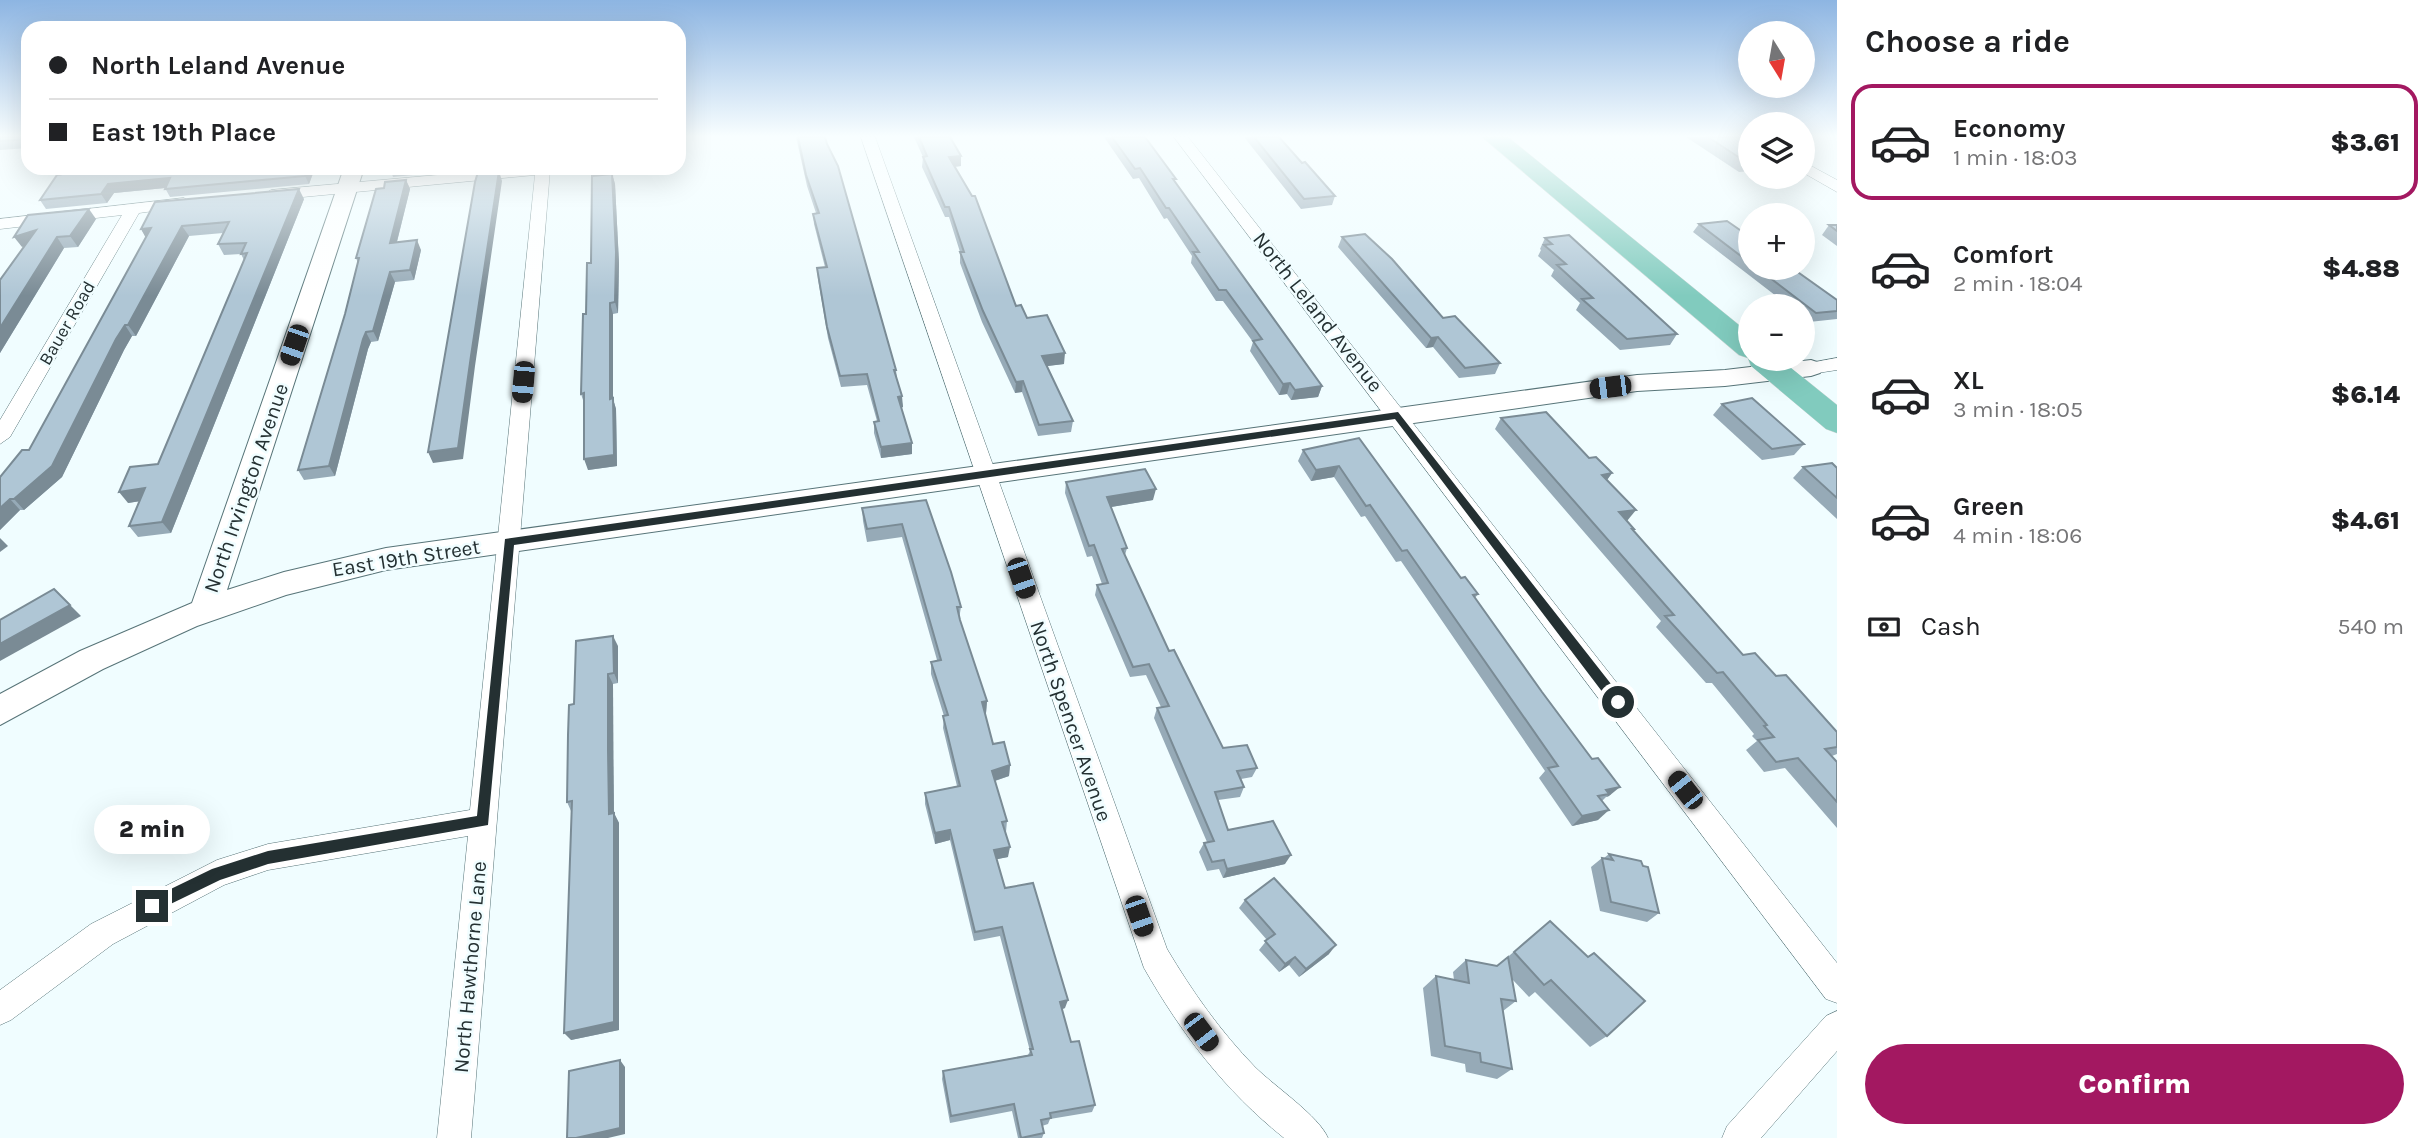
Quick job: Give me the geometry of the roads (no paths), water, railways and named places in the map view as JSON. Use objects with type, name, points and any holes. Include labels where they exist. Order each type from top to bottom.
[{"type":"main road","points":[[1559,190],[1738,339]]},
{"type":"main road","points":[[1590,190],[1738,309]]},
{"type":"main road","points":[[1802,371],[1837,422]]},
{"type":"main road","points":[[1808,371],[1837,389]]},
{"type":"street","points":[[254,197],[289,190]]},
{"type":"street","name":"North Irvington Avenue","points":[[206,608],[346,190]]},
{"type":"street","name":"North Hawthorne Lane","points":[[454,1138],[541,190]]},
{"type":"street","name":"North Spencer Avenue","points":[[887,190],[1155,957],[1180,1003],[1224,1060],[1265,1101],[1311,1138]]},
{"type":"street","name":"North Leland Avenue","points":[[1223,190],[1837,988]]},
{"type":"street","points":[[0,224],[200,202]]},
{"type":"street","name":"Bauer Road","points":[[0,437],[134,208]]},
{"type":"street","name":"East 19th Street","points":[[0,711],[86,662],[206,608],[276,584],[332,570],[509,542],[1398,415],[1738,371]]},
{"type":"street","points":[[0,1009],[102,934],[217,874],[268,857],[483,821]]},
{"type":"street","points":[[1739,1138],[1837,1027]]}]
